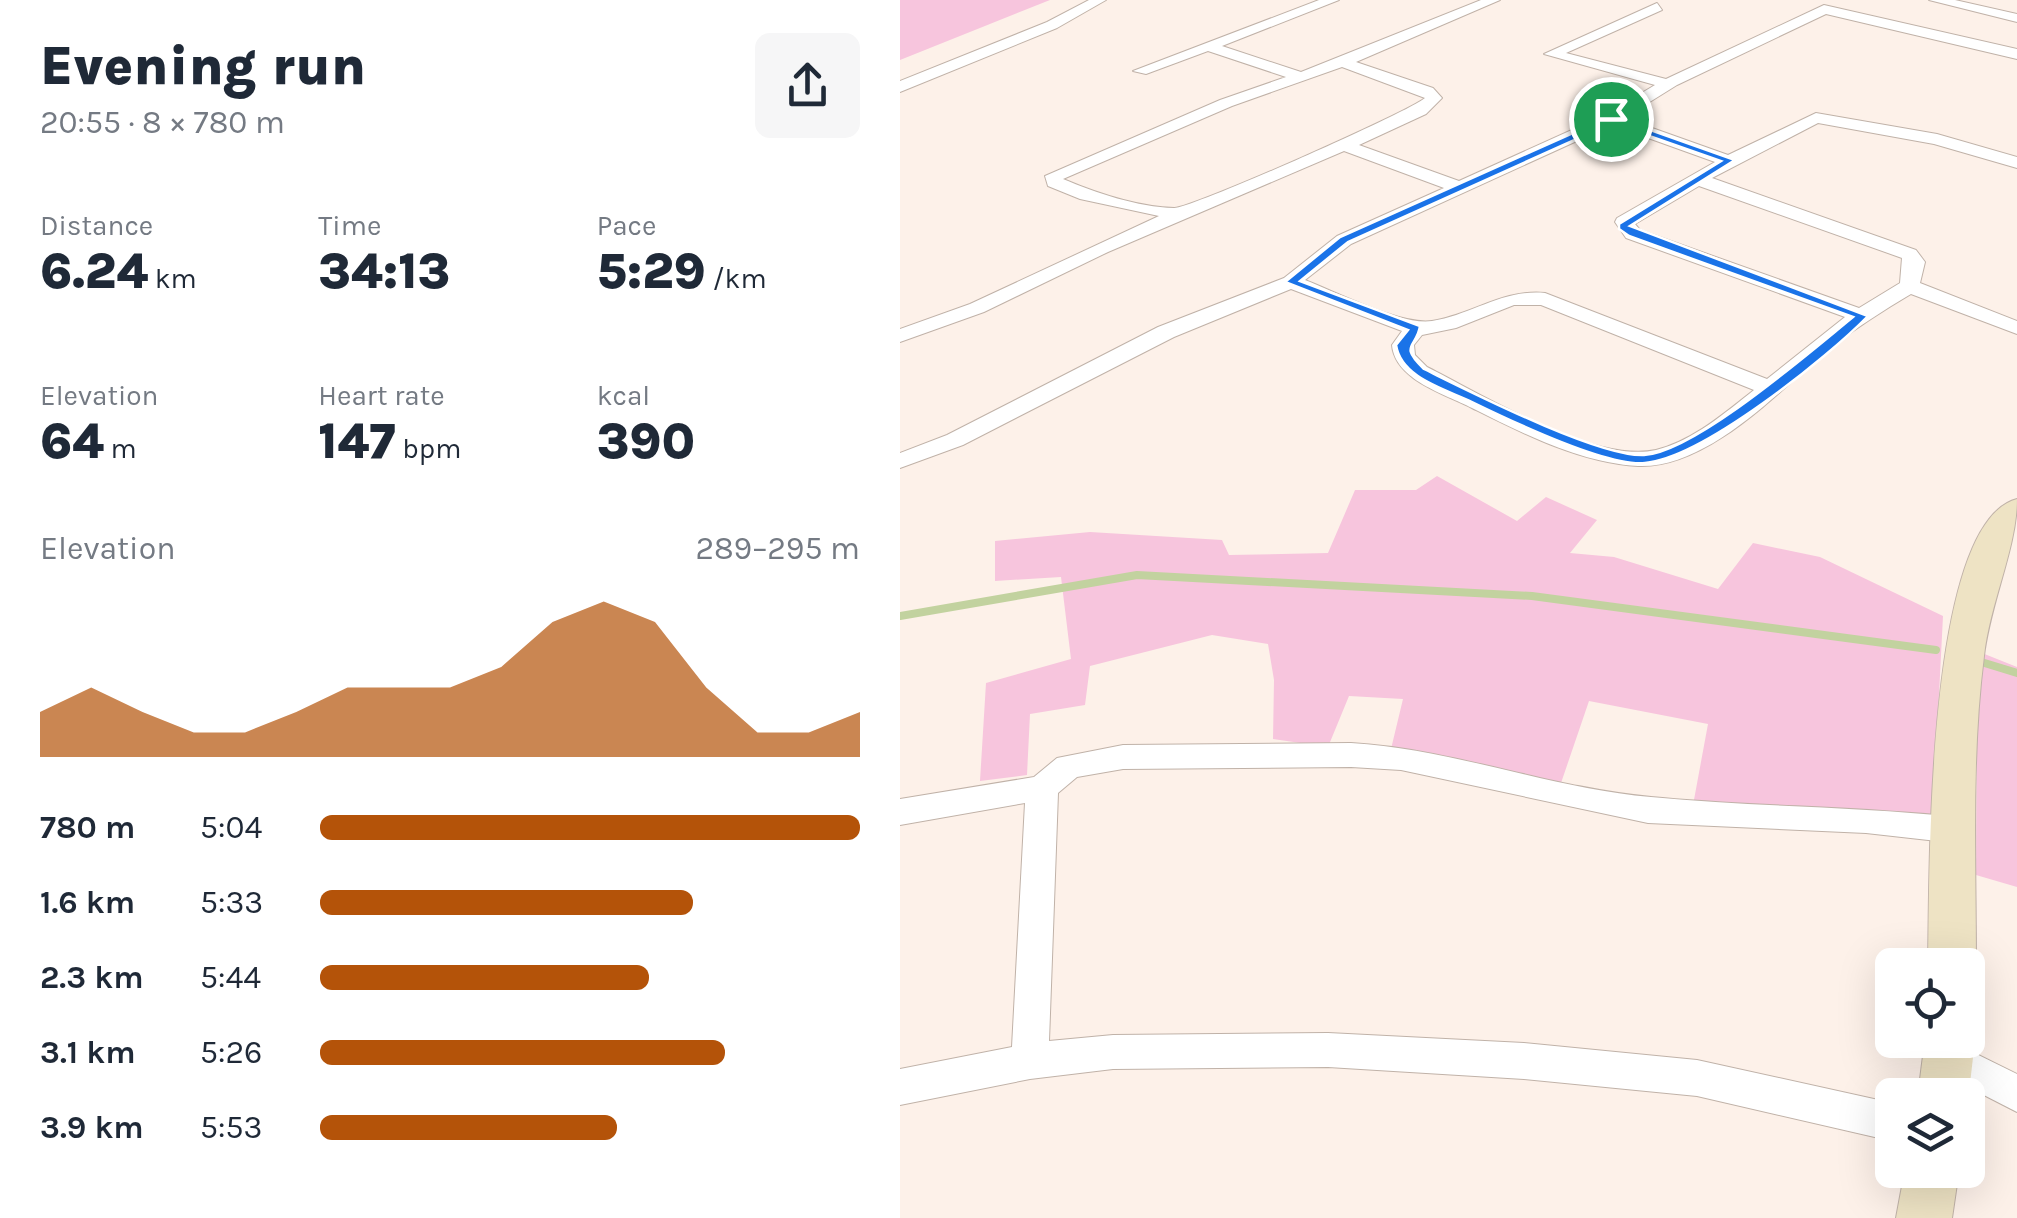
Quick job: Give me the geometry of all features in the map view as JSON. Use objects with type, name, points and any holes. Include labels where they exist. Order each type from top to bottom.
[{"type":"street","points":[[900,87],[1052,26],[1099,0]]},
{"type":"street","points":[[1140,71],[1332,0]]},
{"type":"street","points":[[1438,0],[1472,8]]},
{"type":"street","points":[[1179,216],[1086,195],[1054,182],[1054,176],[1493,0]]},
{"type":"street","points":[[1936,0],[2017,18]]},
{"type":"street","points":[[1657,6],[1552,54],[1668,84]]},
{"type":"street","points":[[900,461],[955,440],[1152,338],[1291,282],[1344,240],[1464,189],[1611,119],[1668,84],[1824,9],[2017,54]]},
{"type":"street","points":[[1208,46],[1299,76]]},
{"type":"street","points":[[900,336],[977,308],[1344,145],[1420,111],[1434,98],[1427,91],[1341,62]]},
{"type":"street","points":[[1862,316],[1633,234],[1623,226],[1730,160],[1816,118],[1937,139],[2017,162]]},
{"type":"street","points":[[1611,119],[1730,160]]},
{"type":"street","points":[[1344,145],[1464,189]]},
{"type":"street","points":[[1415,329],[1403,345],[1404,358],[1419,372],[1560,438],[1644,459],[1669,453],[1773,389],[1822,344],[1909,286],[1915,262],[1909,254],[1696,180]]},
{"type":"street","points":[[1291,282],[1415,329],[1432,330],[1526,295],[1590,314],[1773,389]]},
{"type":"street","points":[[1909,286],[2017,328]]},
{"type":"street","points":[[1952,948],[1955,830],[1967,650],[1985,562],[1998,534],[2017,510]]},
{"type":"street","points":[[900,812],[1042,788],[1068,766],[1123,756],[1350,755],[1401,758],[1648,810],[1866,820],[1955,830]]},
{"type":"street","points":[[1030,1061],[1042,788]]},
{"type":"street","points":[[900,1087],[1030,1061],[1113,1052],[1328,1050],[1524,1061],[1696,1078],[1875,1118]]},
{"type":"street","points":[[1948,1064],[2017,1094]]},
{"type":"street","points":[[1924,1218],[1929,1188]]},
{"type":"shaded area","points":[[900,0],[1050,0],[900,60]]},
{"type":"shaded area","points":[[1437,476],[1517,521],[1546,497],[1597,520],[1570,553],[1614,557],[1718,589],[1753,543],[1820,557],[1943,616],[1932,833],[1691,816],[1708,724],[1589,701],[1561,783],[1391,749],[1403,699],[1349,696],[1328,747],[1273,739],[1274,680],[1268,644],[1212,635],[1090,666],[1085,705],[1030,714],[1027,775],[980,781],[986,683],[1071,659],[1061,577],[995,581],[995,541],[1090,532],[1222,540],[1229,555],[1328,553],[1355,490],[1416,490]]},
{"type":"shaded area","points":[[1982,653],[2017,667],[2017,887],[1976,875],[1977,695]]},
{"type":"waterway","points":[[900,616],[1137,575],[1532,596],[1936,650]]},
{"type":"waterway","points":[[1978,661],[2017,673]]},
{"type":"route","points":[[1611,119],[1730,160],[1624,222],[1623,226],[1633,234],[1765,278],[1862,316],[1822,344],[1743,411],[1669,453],[1644,459],[1622,456],[1560,438],[1524,422],[1419,372],[1404,358],[1403,345],[1415,329],[1291,282],[1310,263],[1344,240],[1443,199],[1611,119]]}]
